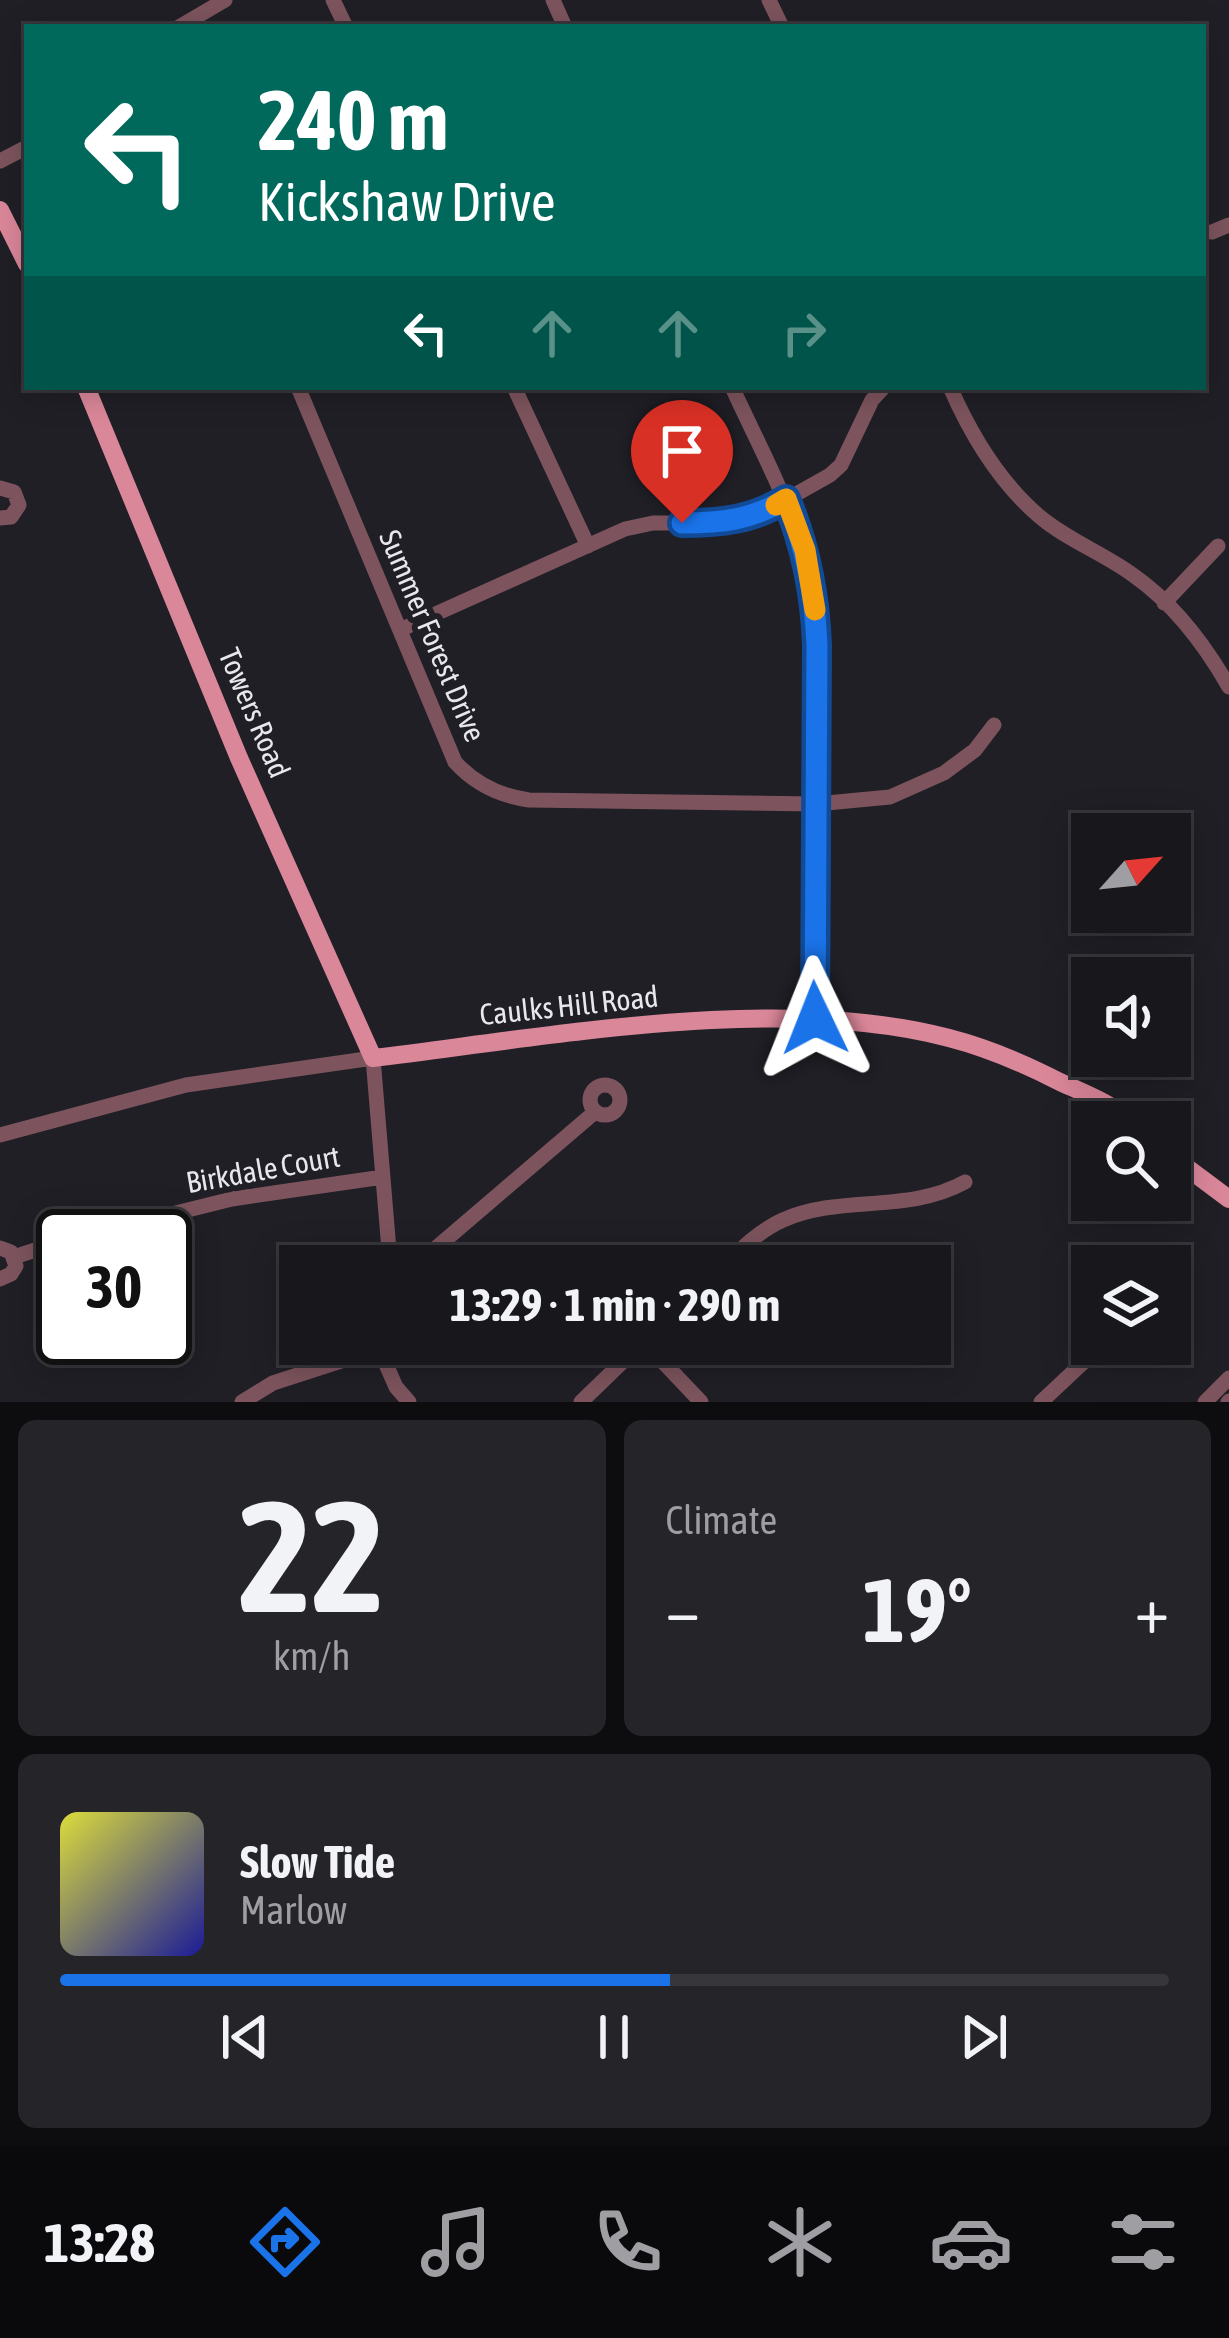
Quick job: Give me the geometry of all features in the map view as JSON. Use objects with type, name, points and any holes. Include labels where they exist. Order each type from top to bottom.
[{"type":"main road","points":[[0,211],[24,258]]},
{"type":"main road","name":"Towers Road","points":[[87,390],[239,758],[373,1058]]},
{"type":"main road","name":"Caulks Hill Road","points":[[373,1058],[586,1032],[815,1018],[950,1038],[1019,1061],[1093,1101]]},
{"type":"main road","points":[[1191,1171],[1229,1199]]},
{"type":"street","points":[[184,24],[225,0]]},
{"type":"street","points":[[1213,232],[1229,225]]},
{"type":"street","name":"Summer Forest Drive","points":[[299,390],[455,763],[501,794],[529,800],[815,803],[890,797],[944,773],[975,751],[994,725]]},
{"type":"street","points":[[515,390],[588,547]]},
{"type":"street","points":[[733,390],[786,499],[814,592],[815,1018]]},
{"type":"street","points":[[402,629],[625,529],[759,515],[841,465],[881,390]]},
{"type":"street","points":[[951,390],[968,427],[1000,475],[1040,517],[1135,576],[1188,627],[1229,687]]},
{"type":"street","points":[[0,488],[14,492],[20,505],[11,517],[0,518]]},
{"type":"street","points":[[1164,603],[1218,546]]},
{"type":"street","points":[[373,1058],[386,1245]]},
{"type":"street","name":"Caulks Hill Road","points":[[0,1135],[186,1085],[373,1058]]},
{"type":"street","points":[[440,1245],[595,1112]]},
{"type":"street","name":"Birkdale Court","points":[[192,1209],[382,1177]]},
{"type":"street","points":[[749,1245],[794,1216],[931,1198],[965,1182]]},
{"type":"street","points":[[0,1279],[14,1270],[7,1252]]},
{"type":"street","points":[[242,1402],[273,1383],[325,1365]]},
{"type":"street","points":[[387,1365],[409,1402]]},
{"type":"street","points":[[581,1402],[621,1365]]},
{"type":"street","points":[[664,1365],[701,1402]]},
{"type":"street","points":[[1041,1402],[1081,1365]]},
{"type":"street","points":[[1205,1402],[1229,1378]]},
{"type":"slow traffic","points":[[776,505],[786,499],[798,529],[815,610]]},
{"type":"route","points":[[682,523],[717,523],[759,515],[786,499],[805,550],[814,592],[817,645],[815,1018]]}]
